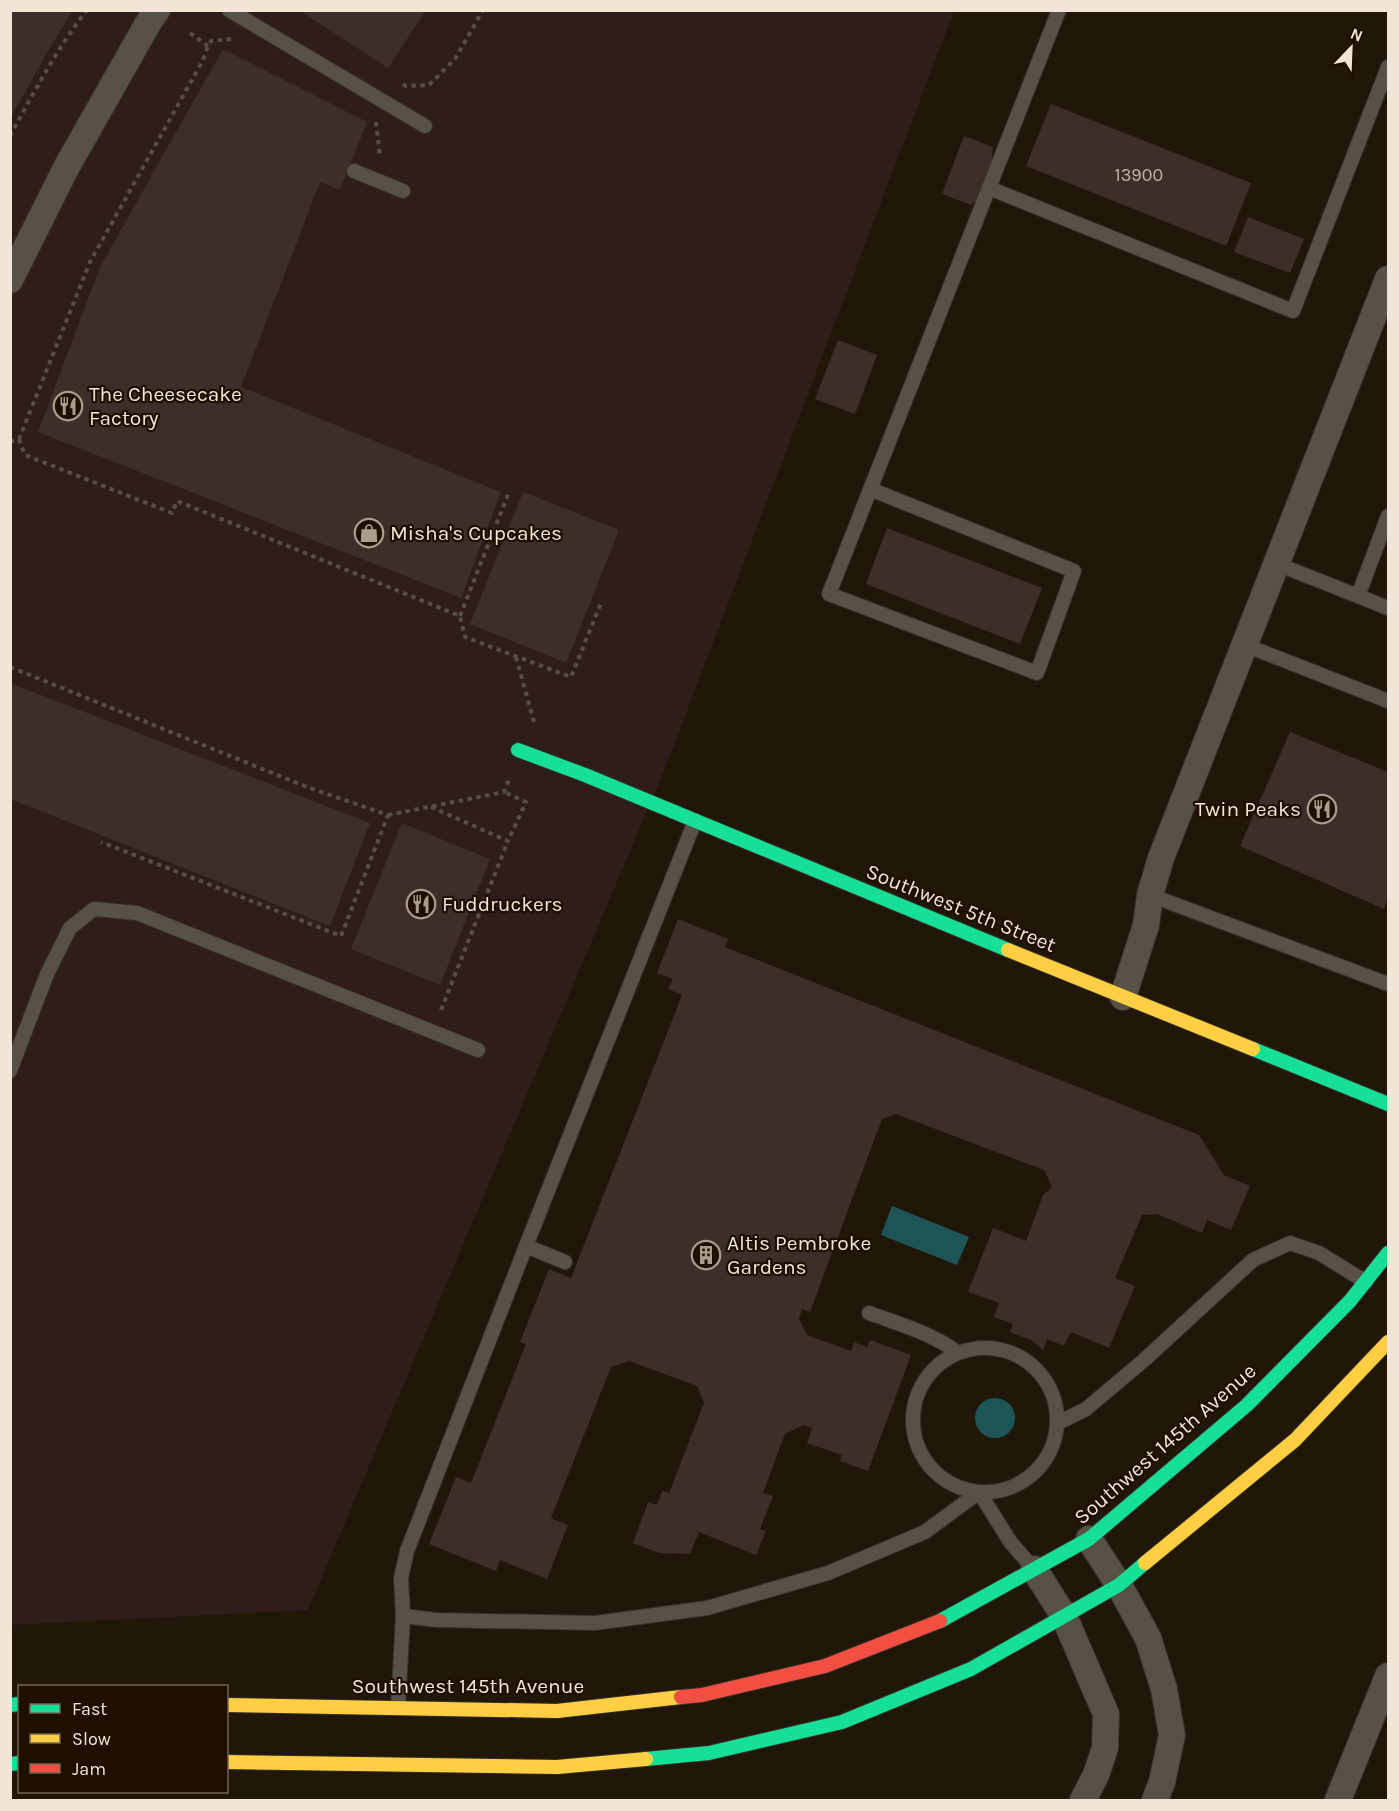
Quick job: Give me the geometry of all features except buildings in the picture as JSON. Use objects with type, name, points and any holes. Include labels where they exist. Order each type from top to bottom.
[{"type":"street","points":[[10,280],[66,168],[157,10]]},
{"type":"street","points":[[1123,997],[1146,925],[1150,896],[1161,858],[1389,279]]},
{"type":"street","name":"Southwest 5th Street","points":[[518,750],[1389,1104]]},
{"type":"street","name":"Southwest 145th Avenue","points":[[228,1704],[557,1711],[702,1695],[825,1666],[943,1620],[1089,1539],[1247,1405],[1350,1301],[1389,1253]]},
{"type":"street","points":[[228,1762],[557,1767],[709,1753],[842,1722],[971,1669],[1119,1585],[1295,1440],[1389,1342]]},
{"type":"street","points":[[1089,1539],[1119,1585],[1148,1638],[1164,1689],[1172,1735],[1162,1782],[1155,1800]]},
{"type":"street","points":[[1034,1569],[1064,1616],[1106,1714],[1105,1748],[1096,1775],[1083,1800]]},
{"type":"street","points":[[1338,1800],[1389,1676]]},
{"type":"lane","points":[[229,10],[425,126]]},
{"type":"lane","points":[[870,489],[1074,571],[1037,673],[829,594],[870,489],[1059,10]]},
{"type":"lane","points":[[989,188],[1293,311],[1389,67]]},
{"type":"lane","points":[[354,171],[403,191]]},
{"type":"lane","points":[[1358,596],[1389,516]]},
{"type":"lane","points":[[1277,564],[1389,608]]},
{"type":"lane","points":[[1245,645],[1389,701]]},
{"type":"lane","points":[[398,1708],[403,1616],[401,1578],[407,1551],[695,821]]},
{"type":"lane","points":[[1150,896],[1389,984]]},
{"type":"lane","points":[[10,1071],[48,974],[70,928],[94,909],[137,913],[478,1050]]},
{"type":"lane","points":[[1058,1424],[1086,1409],[1143,1361],[1253,1260],[1271,1251],[1290,1243],[1300,1246],[1320,1253],[1366,1282]]},
{"type":"lane","points":[[526,1246],[565,1262]]},
{"type":"lane","points":[[869,1313],[944,1342],[957,1352]]},
{"type":"lane","points":[[981,1347],[1005,1349],[1027,1360],[1045,1377],[1055,1399],[1058,1424],[1053,1446],[1041,1466],[1024,1481],[1002,1490],[979,1492],[955,1486],[935,1473],[920,1454],[912,1430],[913,1406],[921,1383],[937,1365],[957,1352],[981,1347]]},
{"type":"lane","points":[[403,1616],[437,1620],[595,1623],[707,1608],[828,1573],[925,1532],[979,1492]]},
{"type":"lane","points":[[979,1492],[1011,1543],[1034,1569]]},
{"type":"path","points":[[10,136],[34,92],[77,22],[87,10]]},
{"type":"path","points":[[398,81],[406,86],[429,85],[455,59],[483,10]]},
{"type":"path","points":[[190,33],[208,46]]},
{"type":"path","points":[[242,44],[232,39],[211,41],[208,46],[90,262],[19,440],[25,455],[172,513],[177,501],[460,616]]},
{"type":"path","points":[[375,121],[384,183]]},
{"type":"path","points":[[10,442],[19,440]]},
{"type":"path","points":[[509,492],[460,616],[465,637],[571,677],[601,603]]},
{"type":"path","points":[[516,657],[535,721],[532,728]]},
{"type":"path","points":[[10,667],[308,787],[388,815],[504,792],[526,802],[508,841],[432,1032]]},
{"type":"path","points":[[504,792],[514,770]]},
{"type":"path","points":[[432,807],[508,841]]},
{"type":"path","points":[[100,842],[341,936],[388,815]]},
{"type":"shaded area","points":[[11,11],[954,11],[664,771],[308,1610],[11,1625]]},
{"type":"water","points":[[892,1206],[969,1237],[957,1265],[881,1235]]},
{"type":"water","points":[[995,1398],[1003,1399],[1009,1404],[1014,1410],[1014,1426],[1009,1432],[1003,1437],[995,1438],[987,1437],[981,1432],[976,1426],[975,1418],[976,1410],[981,1404],[987,1399]]},
{"type":"traffic: fast","points":[[518,750],[585,775],[1008,950]]},
{"type":"traffic: fast","points":[[1253,1049],[1388,1104]]},
{"type":"traffic: fast","points":[[940,1621],[1089,1539],[1247,1405],[1350,1301],[1388,1253]]},
{"type":"traffic: fast","points":[[646,1759],[709,1753],[842,1722],[971,1669],[1119,1585],[1145,1563]]},
{"type":"traffic: fast","points":[[10,1705],[18,1704]]},
{"type":"traffic: fast","points":[[10,1764],[18,1763]]},
{"type":"traffic: slow","points":[[1008,950],[1253,1049]]},
{"type":"traffic: slow","points":[[1145,1563],[1295,1440],[1388,1342]]},
{"type":"traffic: slow","points":[[228,1705],[557,1711],[681,1697]]},
{"type":"traffic: slow","points":[[228,1762],[557,1767],[646,1759]]},
{"type":"traffic: jam","points":[[681,1697],[702,1695],[825,1666],[940,1621]]},
{"type":"place","name":"The Cheesecake Factory","points":[[68,406]]},
{"type":"place","name":"Misha's Cupcakes","points":[[369,533]]},
{"type":"place","name":"Twin Peaks","points":[[1322,809]]},
{"type":"place","name":"Fuddruckers","points":[[421,904]]},
{"type":"place","name":"Altis Pembroke Gardens","points":[[706,1255]]}]
